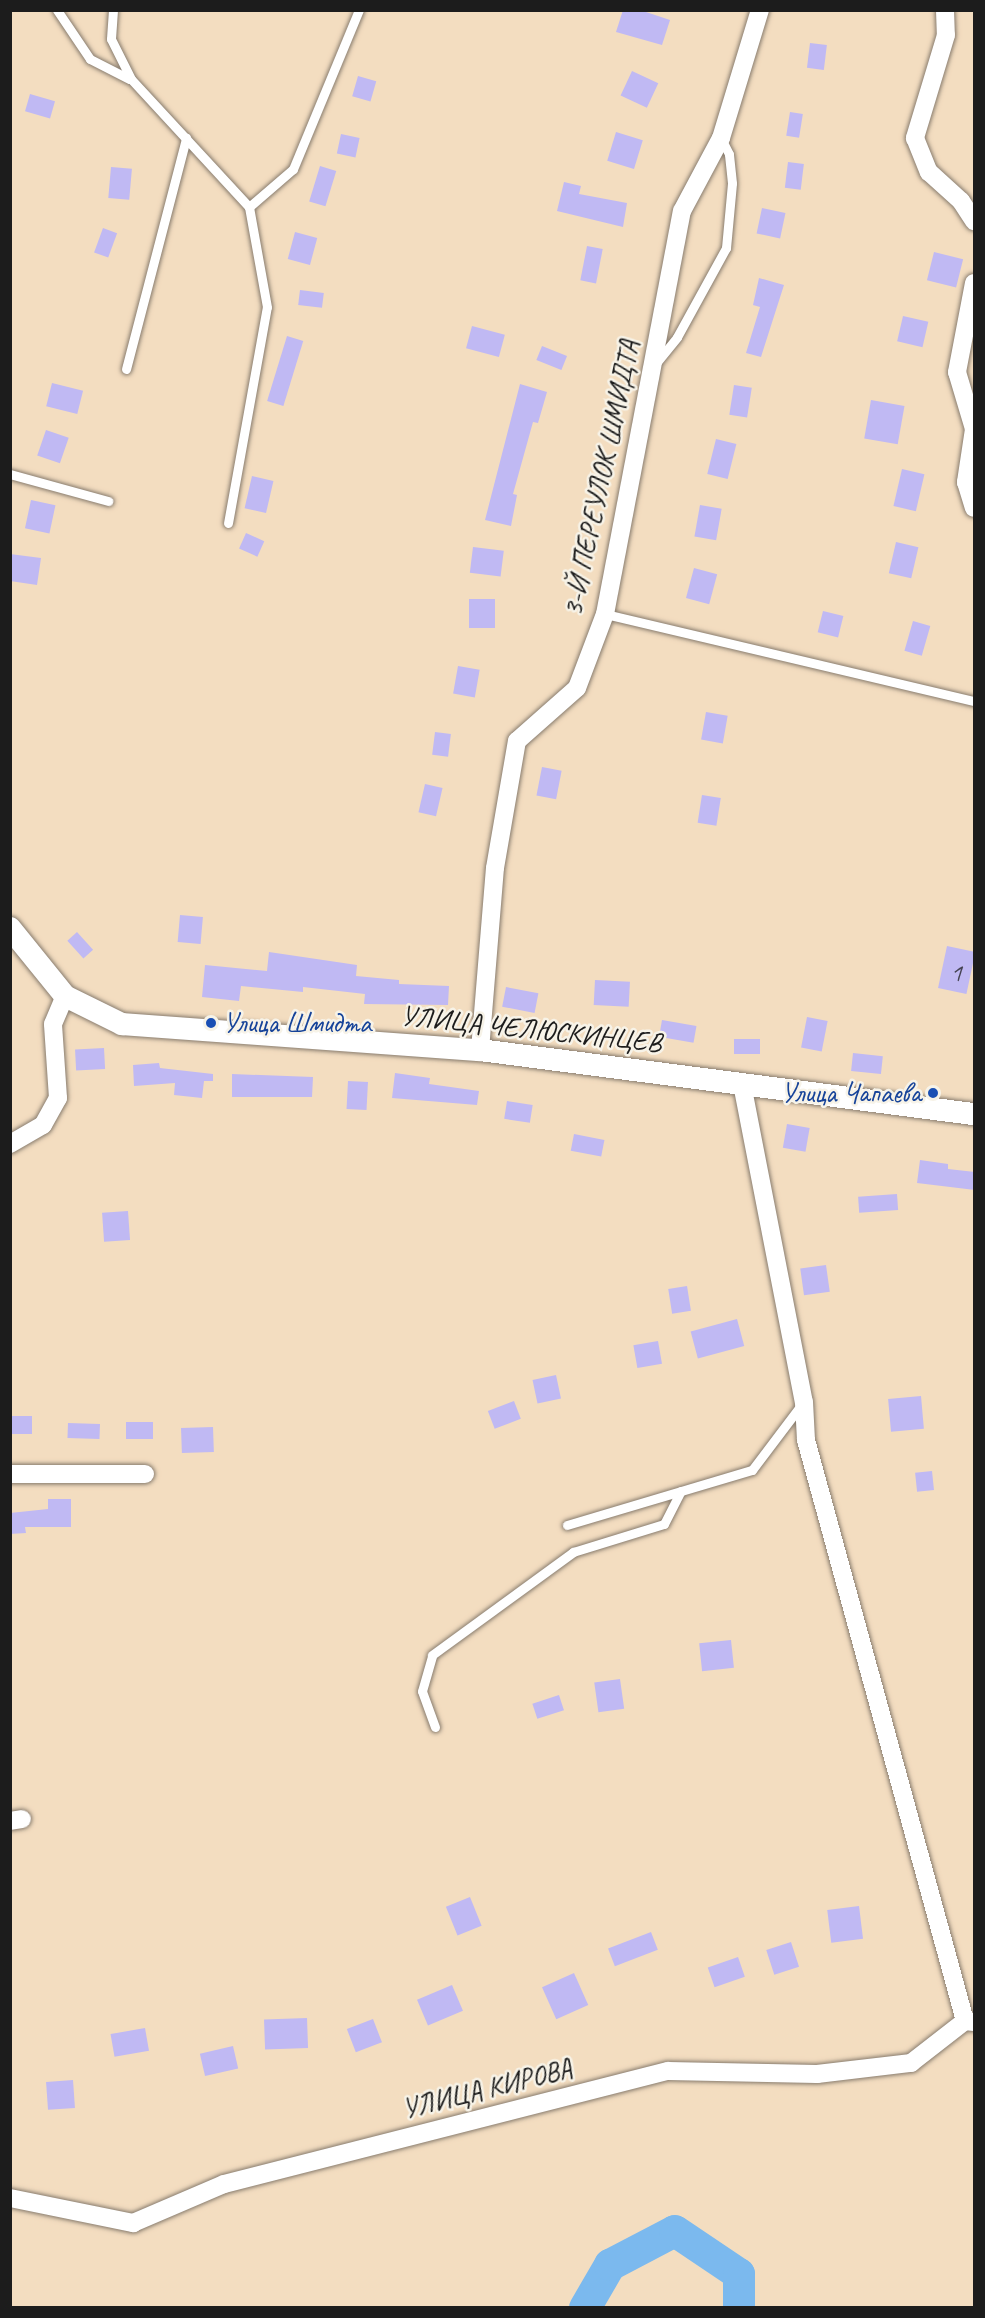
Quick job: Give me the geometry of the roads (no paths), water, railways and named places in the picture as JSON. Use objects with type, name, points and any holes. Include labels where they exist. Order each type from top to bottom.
[{"type":"street","name":"3-Й ПЕРЕУЛОК ШМИДТА","points":[[480,1050],[495,868],[517,741],[577,688],[605,614],[682,211],[721,138],[760,10]]},
{"type":"street","points":[[945,10],[946,35],[915,138],[929,172],[961,201],[975,222]]},
{"type":"street","points":[[975,283],[957,372],[974,429],[966,482],[975,508]]},
{"type":"street","name":"УЛИЦА ЧЕЛЮСКИНЦЕВ","points":[[10,928],[65,996],[122,1024],[480,1050],[975,1114]]},
{"type":"street","points":[[10,1144],[43,1125],[57,1098],[53,1024],[65,996]]},
{"type":"street","points":[[742,1084],[804,1402],[806,1440],[970,2021]]},
{"type":"street","points":[[10,1474],[146,1474]]},
{"type":"street","name":"УЛИЦА КИРОВА","points":[[10,2198],[133,2223],[224,2184],[668,2071],[817,2074],[911,2064],[970,2021]]},
{"type":"lane","points":[[57,10],[90,59],[131,79]]},
{"type":"lane","points":[[113,10],[111,39],[131,79],[249,207],[267,307],[228,523]]},
{"type":"lane","points":[[249,207],[293,169],[359,10]]},
{"type":"lane","points":[[126,369],[186,138]]},
{"type":"lane","points":[[654,366],[677,337],[726,248],[732,183],[729,154],[721,138]]},
{"type":"lane","points":[[10,474],[108,501]]},
{"type":"lane","points":[[605,614],[975,701]]},
{"type":"lane","points":[[567,1525],[752,1470],[804,1402]]},
{"type":"lane","points":[[435,1727],[422,1691],[432,1655],[573,1552],[664,1524],[681,1491]]},
{"type":"waterway","points":[[585,2308],[610,2265],[675,2231],[739,2274],[739,2308]]},
{"type":"place","name":"Улица Шмидта","points":[[211,1023]]},
{"type":"place","name":"Улица Чапаева","points":[[933,1093]]}]
